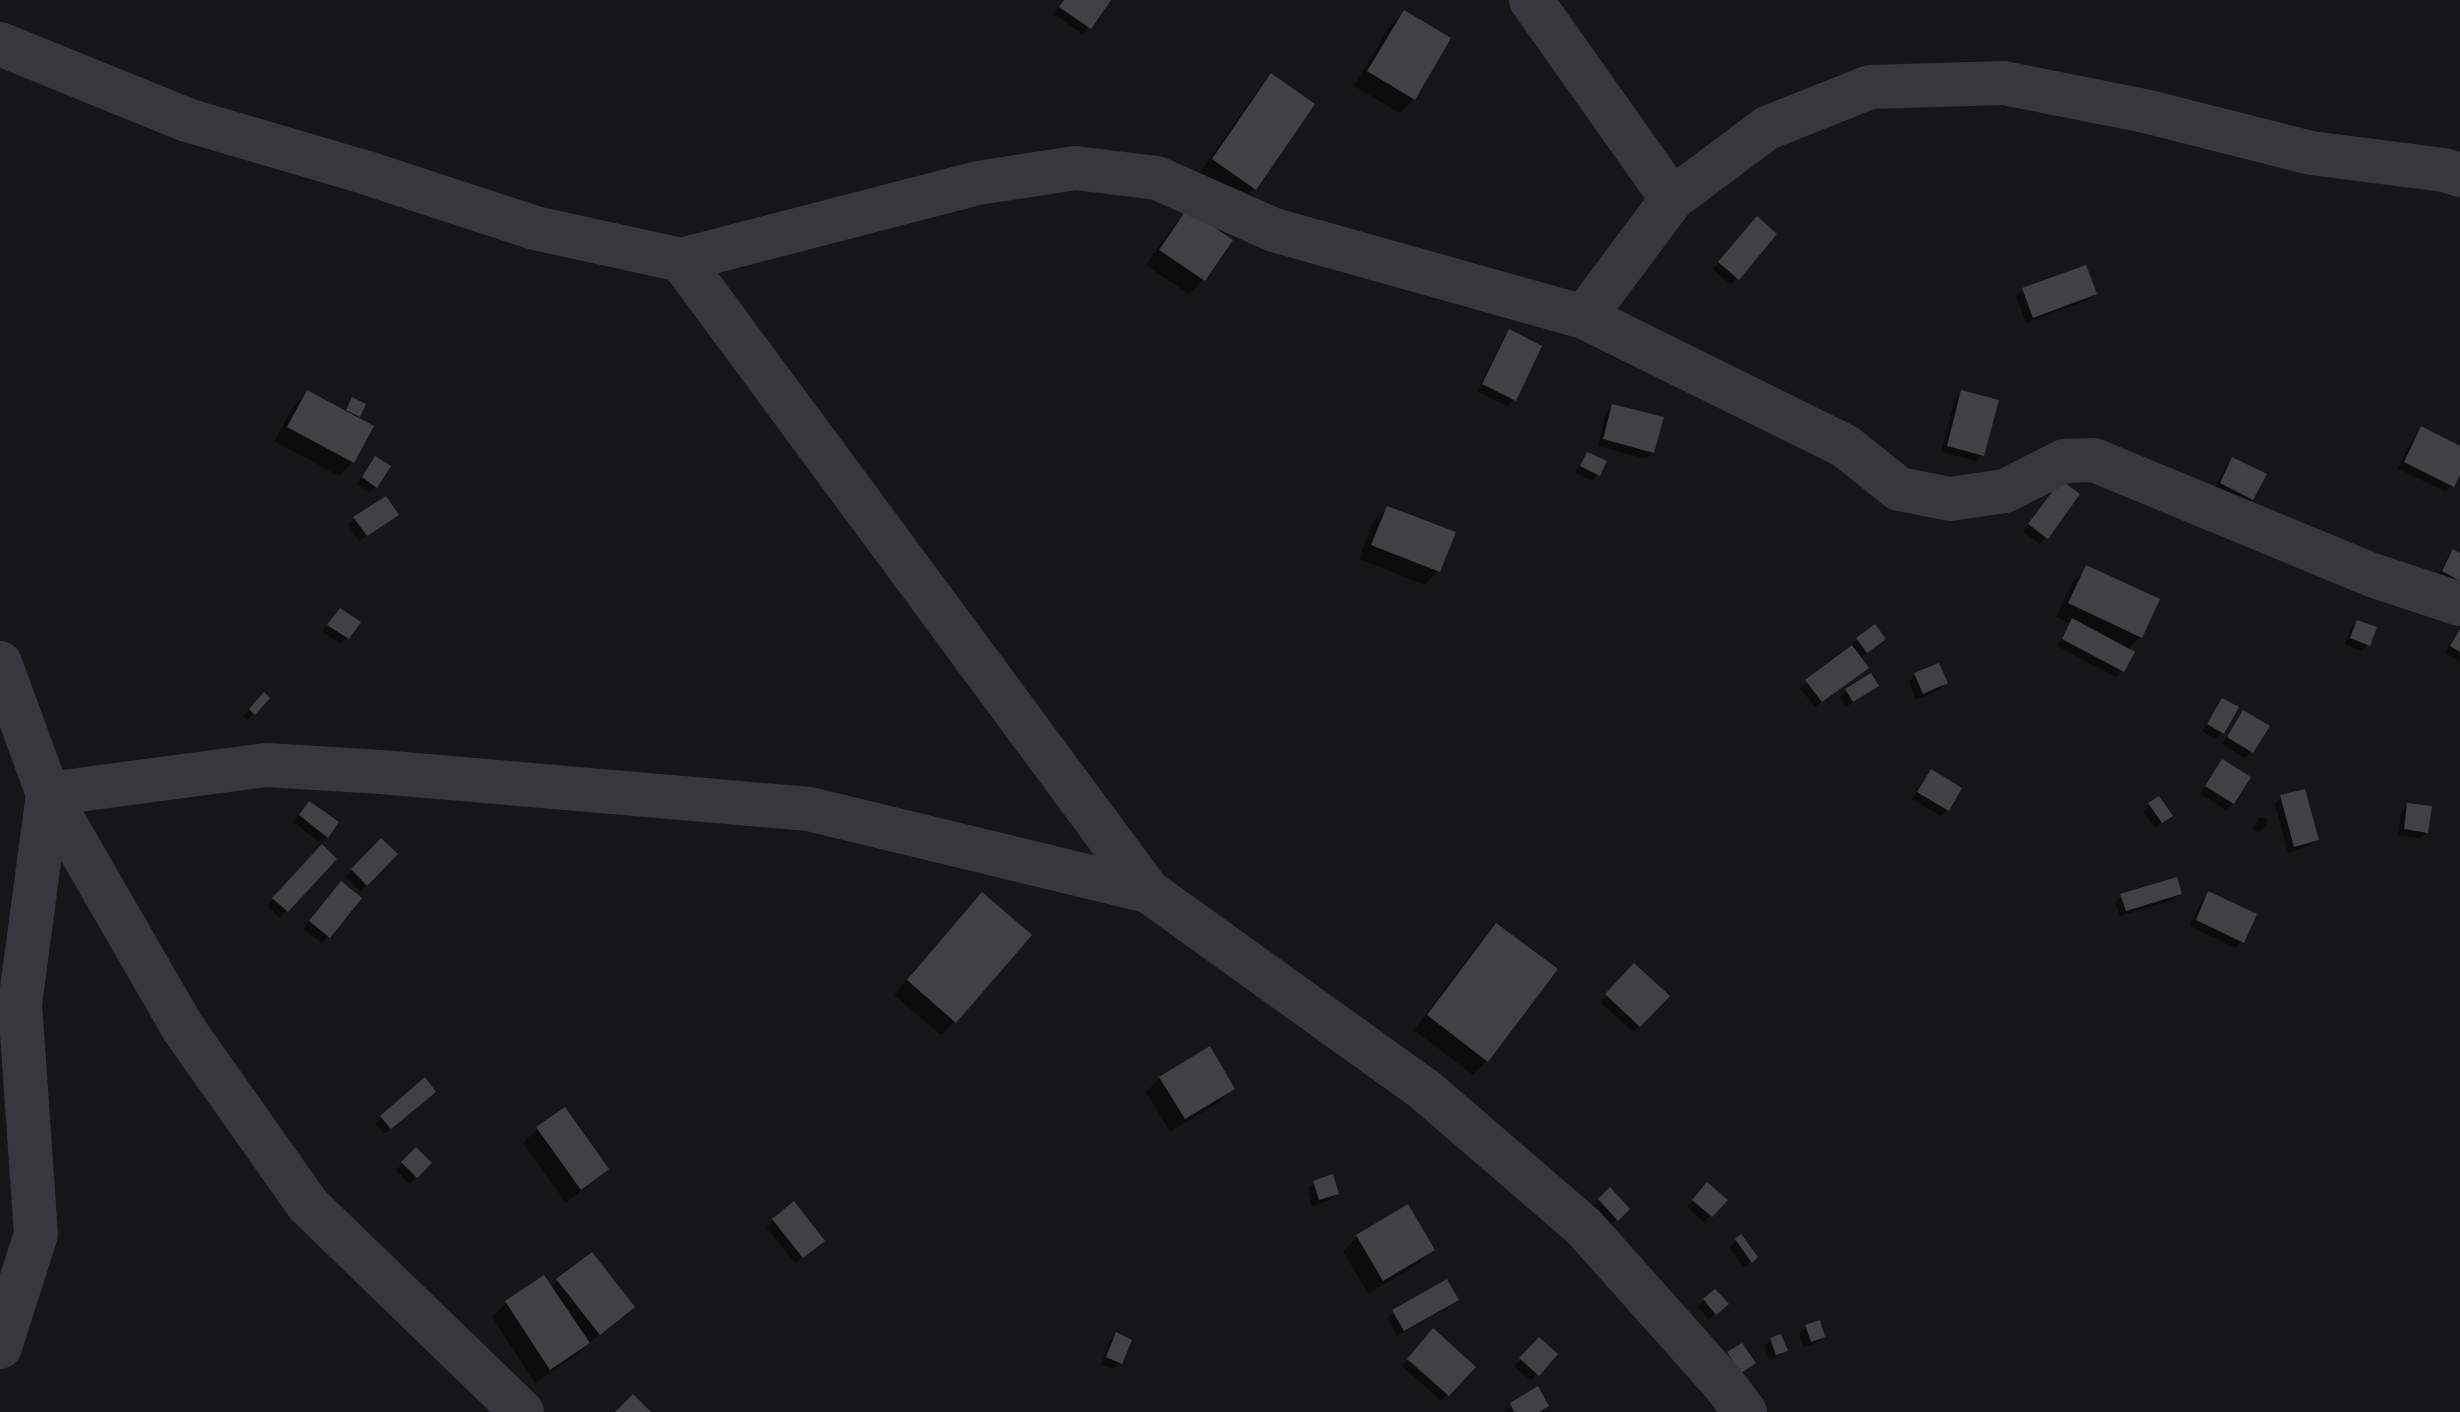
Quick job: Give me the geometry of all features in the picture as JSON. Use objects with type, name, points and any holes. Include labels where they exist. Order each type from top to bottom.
[{"type":"street","points":[[1531,0],[1672,199]]},
{"type":"street","points":[[0,44],[187,120],[364,172],[535,228],[681,260],[978,183],[1075,168],[1157,178],[1274,230],[1584,317],[1845,446],[1899,489],[1950,499],[2005,491],[2064,461],[2094,460],[2372,575],[2460,604]]},
{"type":"street","points":[[1584,317],[1672,199],[1767,128],[1870,87],[2004,83],[2145,111],[2311,153],[2444,170],[2460,175]]},
{"type":"street","points":[[681,260],[1148,891],[1425,1090],[1584,1227],[1723,1383],[1745,1412]]},
{"type":"street","points":[[0,663],[48,794],[183,1028],[308,1205],[522,1412]]},
{"type":"street","points":[[48,794],[266,765],[809,809],[1148,891]]},
{"type":"street","points":[[0,1347],[18,1223],[20,1004],[48,794]]},
{"type":"building","points":[[1064,0],[1111,0],[1091,29],[1059,7]]},
{"type":"building","points":[[1404,10],[1451,38],[1415,100],[1367,71]]},
{"type":"building","points":[[1271,73],[1315,104],[1256,190],[1212,159]]},
{"type":"building","points":[[1187,209],[1233,240],[1205,281],[1159,250]]},
{"type":"building","points":[[1757,216],[1777,234],[1739,280],[1718,262]]},
{"type":"building","points":[[2086,265],[2097,294],[2033,318],[2022,288]]},
{"type":"building","points":[[1509,329],[1542,346],[1516,401],[1482,384]]},
{"type":"building","points":[[307,390],[374,426],[354,463],[287,427]]},
{"type":"building","points":[[1961,390],[1999,400],[1984,456],[1947,446]]},
{"type":"building","points":[[352,397],[366,404],[360,417],[346,410]]},
{"type":"building","points":[[1612,404],[1664,417],[1654,453],[1603,439]]},
{"type":"building","points":[[2421,426],[2460,446],[2460,475],[2454,487],[2404,462]]},
{"type":"building","points":[[1587,452],[1607,461],[1600,476],[1580,466]]},
{"type":"building","points":[[375,456],[391,466],[377,488],[362,477]]},
{"type":"building","points":[[2232,457],[2267,474],[2253,500],[2220,483]]},
{"type":"building","points":[[2061,480],[2080,494],[2048,539],[2028,524]]},
{"type":"building","points":[[386,496],[399,515],[367,536],[353,517]]},
{"type":"building","points":[[1387,506],[1456,532],[1440,572],[1371,545]]},
{"type":"building","points":[[2453,549],[2460,553],[2460,581],[2442,571]]},
{"type":"building","points":[[2086,565],[2160,599],[2142,638],[2068,603]]},
{"type":"building","points":[[340,608],[361,622],[349,639],[327,625]]},
{"type":"building","points":[[2072,618],[2135,652],[2124,672],[2062,639]]},
{"type":"building","points":[[2357,620],[2377,627],[2370,646],[2350,638]]},
{"type":"building","points":[[1875,624],[1886,639],[1867,653],[1856,638]]},
{"type":"building","points":[[2460,629],[2460,652],[2450,646]]},
{"type":"building","points":[[1852,645],[1869,668],[1822,702],[1805,680]]},
{"type":"building","points":[[1939,663],[1948,683],[1923,694],[1914,673]]},
{"type":"building","points":[[1871,673],[1879,686],[1853,702],[1845,689]]},
{"type":"building","points":[[264,692],[270,698],[255,715],[249,709]]},
{"type":"building","points":[[2222,698],[2239,707],[2224,734],[2207,724]]},
{"type":"building","points":[[2243,710],[2270,726],[2253,753],[2227,737]]},
{"type":"building","points":[[2222,759],[2251,777],[2234,804],[2205,786]]},
{"type":"building","points":[[1931,769],[1962,788],[1949,811],[1917,792]]},
{"type":"building","points":[[2305,789],[2319,840],[2294,847],[2280,795]]},
{"type":"building","points":[[2159,796],[2173,816],[2162,823],[2148,803]]},
{"type":"building","points":[[309,801],[339,822],[328,838],[299,815]]},
{"type":"building","points":[[2407,803],[2432,806],[2428,833],[2404,829]]},
{"type":"building","points":[[381,838],[398,854],[367,886],[351,869]]},
{"type":"building","points":[[322,844],[337,859],[288,912],[272,898]]},
{"type":"building","points":[[2177,877],[2182,894],[2126,911],[2120,894]]},
{"type":"building","points":[[341,881],[362,898],[330,938],[309,921]]},
{"type":"building","points":[[2208,891],[2257,914],[2244,943],[2196,920]]},
{"type":"building","points":[[982,892],[1032,935],[956,1023],[907,980]]},
{"type":"building","points":[[1496,923],[1558,969],[1488,1062],[1427,1015]]},
{"type":"building","points":[[1634,963],[1670,996],[1640,1027],[1605,994]]},
{"type":"building","points":[[1210,1046],[1235,1089],[1185,1119],[1159,1077]]},
{"type":"building","points":[[425,1077],[436,1092],[391,1129],[380,1116]]},
{"type":"building","points":[[565,1107],[609,1169],[581,1190],[536,1127]]},
{"type":"building","points":[[416,1147],[432,1163],[417,1178],[401,1162]]},
{"type":"building","points":[[1333,1174],[1339,1194],[1319,1200],[1313,1181]]},
{"type":"building","points":[[1707,1182],[1728,1200],[1712,1217],[1692,1200]]},
{"type":"building","points":[[1610,1187],[1630,1209],[1618,1221],[1598,1199]]},
{"type":"building","points":[[794,1201],[825,1241],[803,1258],[772,1219]]},
{"type":"building","points":[[1408,1204],[1435,1250],[1383,1281],[1356,1235]]},
{"type":"building","points":[[1741,1234],[1758,1257],[1752,1263],[1735,1239]]},
{"type":"building","points":[[592,1252],[635,1307],[600,1335],[556,1279]]},
{"type":"building","points":[[544,1275],[590,1343],[550,1370],[505,1301]]},
{"type":"building","points":[[1447,1279],[1459,1300],[1404,1331],[1392,1310]]},
{"type":"building","points":[[1715,1289],[1729,1304],[1716,1315],[1703,1299]]},
{"type":"building","points":[[1820,1320],[1825,1337],[1811,1342],[1805,1325]]},
{"type":"building","points":[[1433,1328],[1476,1367],[1449,1396],[1407,1359]]},
{"type":"building","points":[[1116,1332],[1132,1340],[1122,1364],[1106,1357]]},
{"type":"building","points":[[1781,1334],[1788,1351],[1776,1355],[1770,1338]]},
{"type":"building","points":[[1539,1337],[1558,1354],[1539,1376],[1519,1358]]},
{"type":"building","points":[[1742,1343],[1756,1363],[1741,1373],[1727,1352]]},
{"type":"building","points":[[1538,1386],[1549,1406],[1539,1412],[1514,1412],[1510,1403]]},
{"type":"building","points":[[633,1394],[651,1412],[615,1412]]}]
